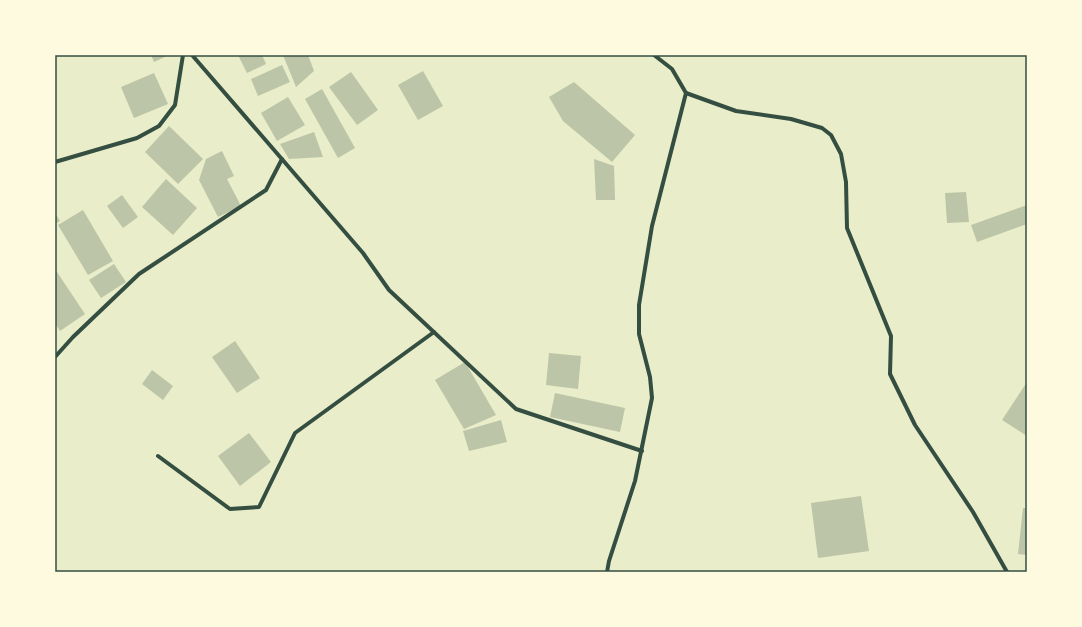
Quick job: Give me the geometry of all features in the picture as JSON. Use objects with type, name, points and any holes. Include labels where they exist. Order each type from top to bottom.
[{"type":"street","points":[[55,162],[136,138],[158,126],[176,105],[182,55]]},
{"type":"street","points":[[192,55],[363,253],[389,290],[516,409],[642,451]]},
{"type":"street","points":[[654,55],[672,69],[686,93],[736,111],[791,119],[816,126],[822,128],[831,135],[842,154],[846,182],[847,228],[891,336],[890,374],[915,425],[973,512],[1006,572]]},
{"type":"street","points":[[607,572],[609,561],[635,481],[652,398],[650,377],[639,334],[639,306],[652,226],[686,93]]},
{"type":"street","points":[[55,357],[73,337],[139,274],[266,190],[282,159]]},
{"type":"street","points":[[158,456],[230,509],[259,507],[295,433],[434,332]]},
{"type":"building","points":[[151,55],[169,55],[154,62]]},
{"type":"building","points":[[238,55],[262,55],[266,64],[247,73]]},
{"type":"building","points":[[283,55],[308,55],[314,71],[296,87]]},
{"type":"building","points":[[282,65],[290,82],[258,96],[251,79]]},
{"type":"building","points":[[423,71],[443,106],[418,120],[398,85]]},
{"type":"building","points":[[351,72],[378,110],[357,125],[329,87]]},
{"type":"building","points":[[154,73],[168,104],[134,118],[121,87]]},
{"type":"building","points":[[574,82],[635,135],[612,162],[563,121],[549,97]]},
{"type":"building","points":[[322,89],[355,148],[338,158],[305,99]]},
{"type":"building","points":[[288,97],[305,125],[277,141],[261,113]]},
{"type":"building","points":[[169,126],[203,159],[178,184],[145,152]]},
{"type":"building","points":[[314,132],[323,157],[289,159],[280,144]]},
{"type":"building","points":[[222,151],[234,176],[227,179],[241,206],[218,217],[199,180],[206,159]]},
{"type":"building","points":[[594,159],[614,166],[615,200],[596,200]]},
{"type":"building","points":[[166,179],[197,208],[173,235],[142,207]]},
{"type":"building","points":[[966,192],[969,222],[947,223],[945,193]]},
{"type":"building","points":[[122,195],[138,217],[123,228],[107,206]]},
{"type":"building","points":[[1027,205],[1027,224],[977,242],[971,225]]},
{"type":"building","points":[[83,210],[113,261],[88,275],[58,225]]},
{"type":"building","points":[[55,213],[60,221],[55,224]]},
{"type":"building","points":[[114,264],[126,282],[101,298],[89,280]]},
{"type":"building","points":[[55,269],[85,314],[60,331],[55,323]]},
{"type":"building","points":[[235,341],[260,378],[237,393],[212,357]]},
{"type":"building","points":[[549,353],[581,356],[578,389],[546,385]]},
{"type":"building","points":[[465,362],[496,415],[464,429],[435,380]]},
{"type":"building","points":[[152,370],[173,386],[163,400],[142,384]]},
{"type":"building","points":[[1027,382],[1027,436],[1002,420]]},
{"type":"building","points":[[555,393],[625,408],[620,432],[550,417]]},
{"type":"building","points":[[501,420],[507,442],[469,451],[463,431]]},
{"type":"building","points":[[249,433],[271,462],[240,486],[218,456]]},
{"type":"building","points":[[861,496],[869,551],[818,558],[811,503]]},
{"type":"building","points":[[1023,508],[1027,508],[1027,555],[1018,554]]}]
